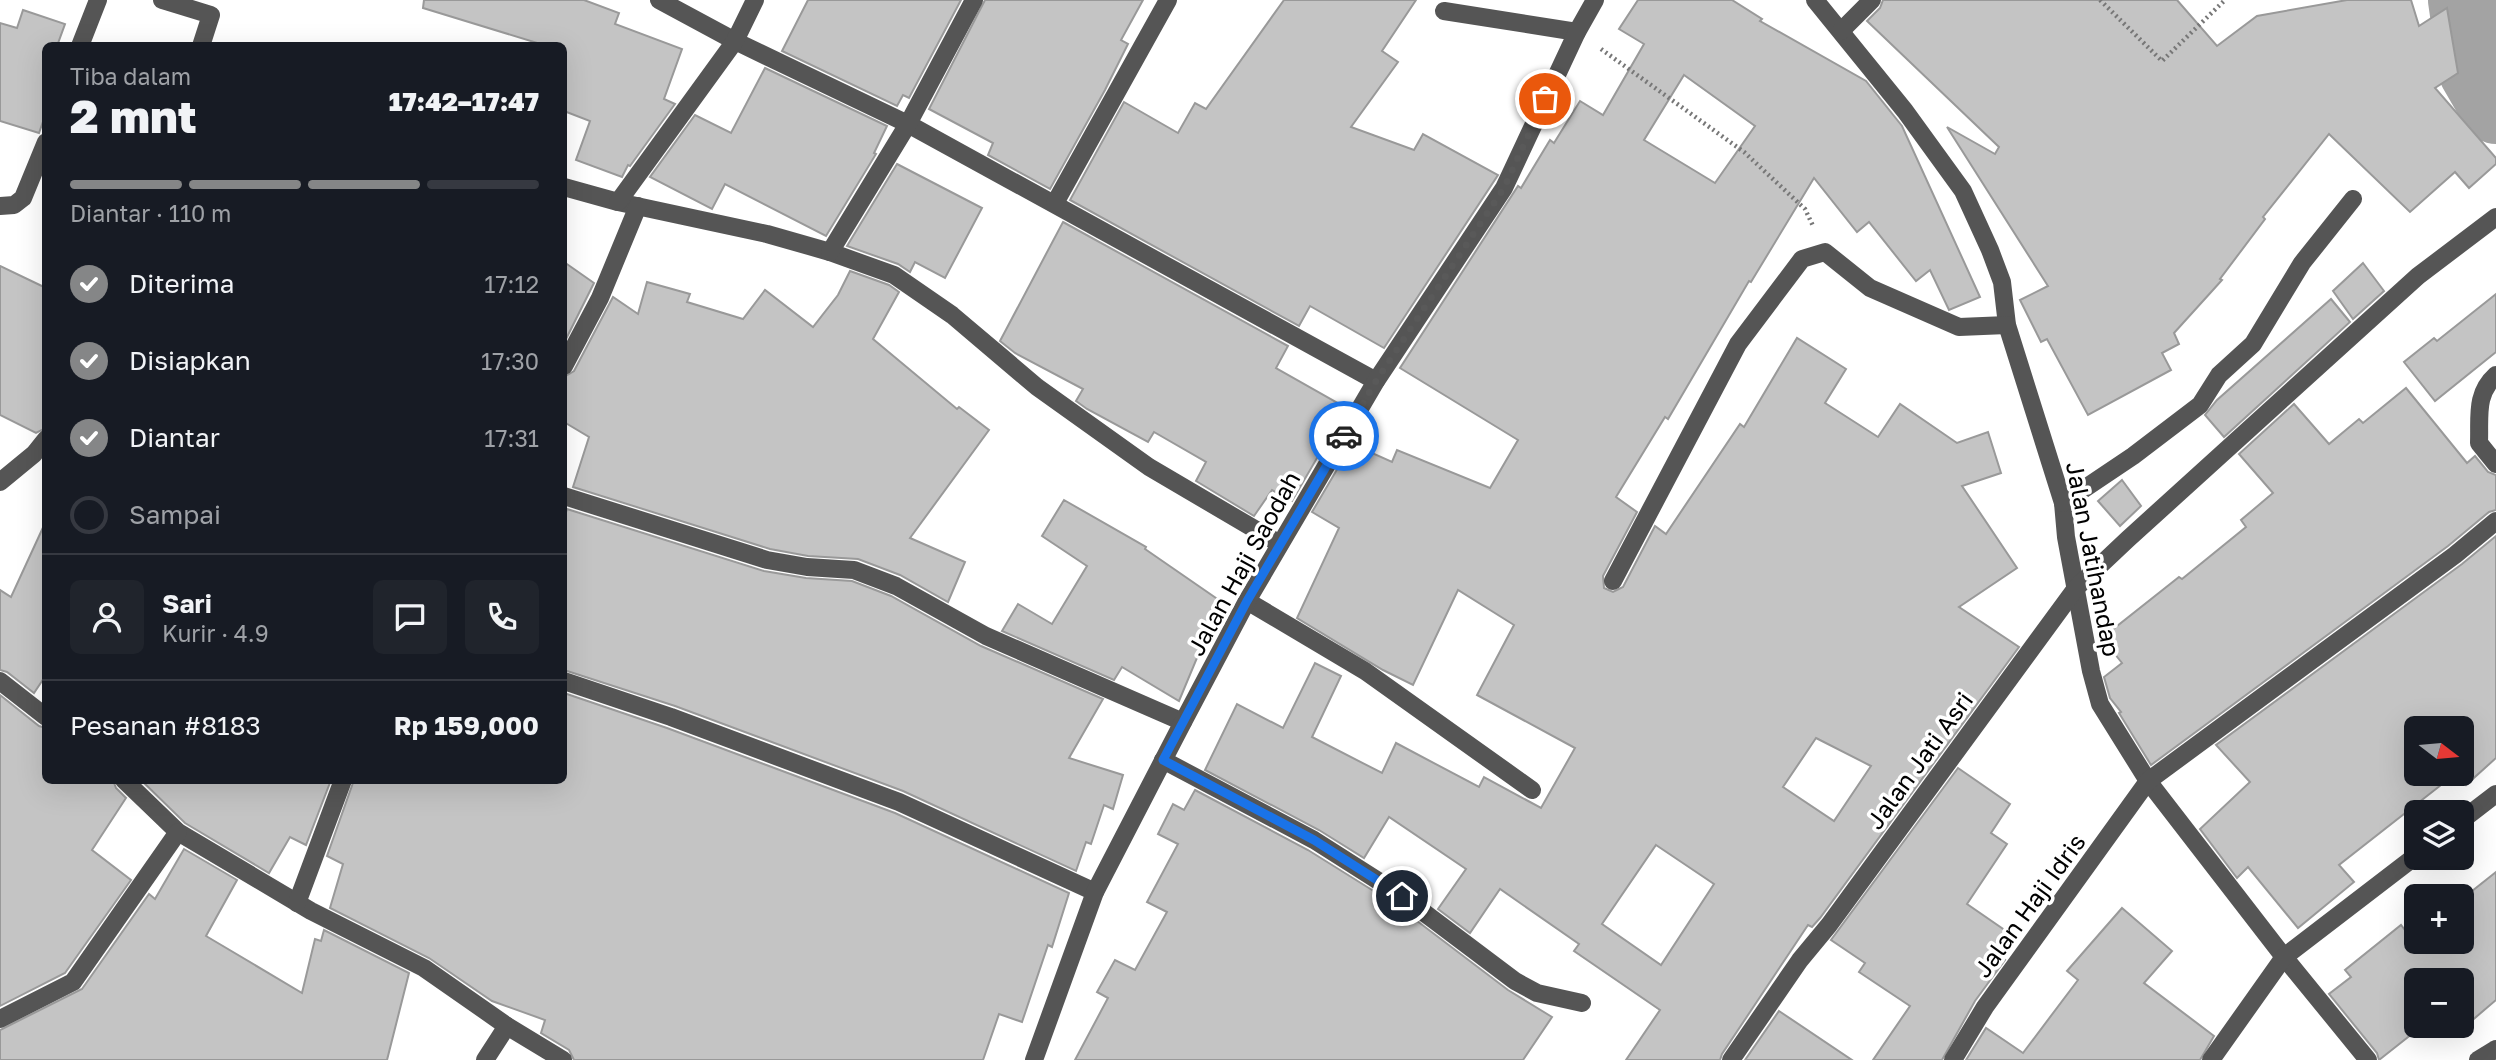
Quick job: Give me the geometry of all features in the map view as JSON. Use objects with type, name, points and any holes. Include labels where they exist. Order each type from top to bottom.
[{"type":"street","points":[[82,42],[98,0]]},
{"type":"street","points":[[162,0],[211,15],[202,42]]},
{"type":"street","points":[[659,0],[735,41],[908,124],[1376,381]]},
{"type":"street","points":[[618,202],[735,41],[755,0]]},
{"type":"street","points":[[830,251],[908,124],[974,0]]},
{"type":"street","points":[[1055,203],[1168,0]]},
{"type":"street","name":"Jalan Haji Saodah","points":[[1034,1060],[1095,892],[1247,601],[1376,381],[1504,188],[1577,32],[1595,0]]},
{"type":"street","name":"Jalan Jatihandap","points":[[1815,0],[1905,111],[1964,191],[2002,282],[2007,325],[2063,503],[2066,537],[2091,671],[2100,704],[2148,781],[2284,957],[2368,1060]]},
{"type":"street","points":[[1841,31],[1872,0]]},
{"type":"street","points":[[1444,11],[1577,32]]},
{"type":"street","points":[[0,206],[14,205],[23,198],[42,152]]},
{"type":"street","points":[[567,188],[618,202],[767,234],[830,251],[894,275],[952,316],[1037,387],[1149,467],[1280,544]]},
{"type":"street","points":[[2063,503],[2133,456],[2200,405],[2219,374],[2253,344],[2302,263],[2353,198]]},
{"type":"street","points":[[567,360],[600,298],[638,206]]},
{"type":"street","name":"Jalan Jati Asri","points":[[1731,1060],[1800,960],[1829,925],[2076,588],[2418,276],[2496,217]]},
{"type":"street","points":[[1613,581],[1738,344],[1802,259],[1825,252],[1870,288],[1959,327],[2007,325]]},
{"type":"street","points":[[2496,375],[2487,383],[2482,393],[2479,443],[2496,464]]},
{"type":"street","points":[[0,482],[40,457]]},
{"type":"street","points":[[567,497],[767,560],[807,567],[854,570],[896,586],[986,636],[1183,722]]},
{"type":"street","name":"Jalan Haji Idris","points":[[1953,1060],[1985,1007],[2148,781],[2444,563],[2496,521]]},
{"type":"street","points":[[1247,601],[1365,671],[1532,790]]},
{"type":"street","points":[[0,681],[42,714]]},
{"type":"street","points":[[567,682],[671,717],[899,803],[1095,892]]},
{"type":"street","points":[[1163,760],[1325,847],[1402,896],[1515,981],[1537,993],[1582,1003]]},
{"type":"street","points":[[128,784],[178,832],[297,903],[424,968],[506,1026],[562,1060]]},
{"type":"street","points":[[297,903],[342,784]]},
{"type":"street","points":[[2474,811],[2496,794]]},
{"type":"street","points":[[0,1019],[73,982],[178,832]]},
{"type":"street","points":[[2211,1060],[2284,957],[2404,865]]},
{"type":"street","points":[[485,1060],[506,1026]]},
{"type":"street","points":[[2478,1060],[2496,1049]]},
{"type":"path","points":[[2100,0],[2162,61],[2225,0]]},
{"type":"path","points":[[1577,32],[1744,152],[1805,209],[1825,252]]},
{"type":"building","points":[[424,0],[584,0],[619,13],[615,24],[682,49],[664,99],[675,104],[630,166],[628,165],[622,177],[576,160],[590,121],[567,112],[567,42],[534,42],[423,8]]},
{"type":"building","points":[[808,0],[961,0],[909,98],[903,95],[897,106],[782,51]]},
{"type":"building","points":[[985,0],[1143,0],[1121,40],[1128,44],[1050,189],[988,155],[993,143],[929,109]]},
{"type":"building","points":[[1284,0],[1416,0],[1382,51],[1398,62],[1351,127],[1414,150],[1423,134],[1498,175],[1384,348],[1310,306],[1299,326],[1070,200],[1124,102],[1178,133],[1195,103],[1206,109]]},
{"type":"building","points":[[1638,0],[1732,0],[1762,19],[1760,21],[1866,81],[1902,126],[1980,297],[1949,310],[1930,270],[1916,281],[1869,222],[1857,232],[1814,178],[1751,282],[1749,281],[1668,419],[1665,417],[1616,497],[1637,512],[1603,576],[1604,588],[1613,592],[1623,587],[1655,526],[1666,534],[1740,424],[1744,427],[1797,338],[1846,369],[1825,403],[1878,437],[1900,404],[1957,443],[1988,432],[2001,473],[1962,486],[2017,568],[1959,607],[2019,647],[1820,918],[1812,927],[1808,925],[1720,1060],[1626,1060],[1660,1010],[1574,951],[1579,944],[1500,889],[1470,933],[1438,909],[1466,869],[1389,817],[1364,858],[1319,830],[1205,770],[1237,704],[1283,728],[1315,663],[1341,676],[1312,737],[1382,773],[1396,743],[1479,787],[1484,777],[1541,808],[1575,748],[1477,695],[1514,625],[1458,590],[1413,685],[1297,618],[1339,528],[1312,512],[1352,444],[1392,462],[1397,450],[1490,488],[1518,440],[1400,368],[1518,186],[1521,188],[1550,140],[1554,143],[1580,101],[1603,115],[1644,44],[1619,29]],"holes":[[[1684,75],[1755,126],[1715,183],[1644,140]],[[1816,738],[1871,766],[1834,821],[1783,787]],[[1656,845],[1714,884],[1661,965],[1602,924]]]},
{"type":"building","points":[[1883,0],[2177,0],[2217,46],[2257,16],[2347,0],[2411,0],[2419,26],[2447,8],[2458,73],[2435,88],[2496,158],[2496,164],[2469,188],[2455,172],[2410,212],[2329,134],[2263,217],[2265,219],[2220,279],[2222,280],[2174,333],[2179,344],[2162,353],[2171,370],[2088,415],[2047,339],[2041,342],[2020,300],[2048,286],[1947,127],[1995,154],[1999,147],[1867,21],[1880,8]]},
{"type":"building","points":[[23,10],[65,24],[58,42],[42,42],[42,124],[39,133],[0,121],[0,23],[17,28]]},
{"type":"building","points":[[765,68],[887,126],[874,153],[876,154],[826,236],[725,184],[712,209],[650,177],[695,115],[731,133]]},
{"type":"building","points":[[897,164],[982,208],[945,278],[915,262],[910,272],[898,264],[847,246]]},
{"type":"building","points":[[1063,222],[1288,346],[1276,368],[1341,405],[1326,432],[1331,434],[1292,501],[1272,490],[1254,516],[1196,481],[1206,462],[1154,432],[1148,442],[1087,409],[1076,401],[1083,389],[1015,353],[1000,341]]},
{"type":"building","points":[[2363,263],[2384,291],[2353,319],[2333,291]]},
{"type":"building","points":[[567,264],[594,283],[567,337]]},
{"type":"building","points":[[0,266],[42,286],[42,430],[36,433],[0,415]]},
{"type":"building","points":[[850,271],[889,285],[899,292],[873,339],[957,409],[959,407],[989,430],[910,538],[965,562],[948,602],[900,575],[858,559],[808,556],[770,549],[573,487],[589,437],[567,424],[567,375],[574,371],[613,297],[638,314],[647,282],[690,294],[687,302],[743,319],[765,290],[813,327],[838,295]]},
{"type":"building","points":[[2496,294],[2496,352],[2435,401],[2404,362],[2434,338],[2437,341]]},
{"type":"building","points":[[2331,299],[2350,322],[2224,437],[2205,415],[2217,400]]},
{"type":"building","points":[[2406,388],[2467,463],[2475,456],[2488,472],[2496,475],[2496,510],[2489,512],[2448,546],[2151,765],[2110,698],[2104,677],[2122,663],[2102,638],[2179,577],[2182,579],[2246,527],[2241,520],[2273,493],[2239,454],[2294,404],[2329,444],[2359,419],[2363,423]]},
{"type":"building","points":[[2122,480],[2141,506],[2120,526],[2098,501]]},
{"type":"building","points":[[1064,500],[1146,547],[1145,549],[1229,607],[1217,627],[1204,641],[1179,701],[1122,667],[1114,680],[1002,631],[1018,604],[1052,624],[1087,566],[1042,536]]},
{"type":"building","points":[[567,509],[764,571],[806,578],[852,581],[891,596],[981,646],[1103,699],[1069,758],[1123,775],[1113,809],[1104,805],[1091,844],[1086,842],[1076,871],[903,791],[675,706],[567,671]]},
{"type":"building","points":[[42,530],[42,681],[34,693],[7,672],[0,670],[0,590],[11,597]]},
{"type":"building","points":[[2496,536],[2496,758],[2474,778],[2474,716],[2404,716],[2404,786],[2440,786],[2422,800],[2404,800],[2404,814],[2339,865],[2354,882],[2298,928],[2248,867],[2237,878],[2200,829],[2250,782],[2216,745],[2462,564]]},
{"type":"building","points":[[567,694],[667,728],[895,813],[1069,893],[1052,947],[1048,945],[1022,1022],[999,1014],[983,1060],[574,1060],[569,1050],[541,1033],[545,1020],[492,1001],[429,958],[330,908],[343,864],[327,856],[353,784],[567,784]]},
{"type":"building","points":[[0,695],[42,727],[42,784],[114,784],[126,798],[92,850],[131,880],[65,973],[0,1006]]},
{"type":"building","points":[[1958,768],[2010,804],[1991,833],[2007,844],[1967,904],[2009,933],[1996,953],[2005,960],[1975,1001],[1942,1060],[1873,1060],[1910,1006],[1859,972],[1865,963],[1831,940]]},
{"type":"building","points":[[145,784],[329,784],[306,845],[290,837],[269,873],[185,823]]},
{"type":"building","points":[[1195,790],[1308,850],[1396,905],[1508,990],[1552,1017],[1523,1060],[1075,1060],[1108,998],[1097,992],[1115,960],[1135,970],[1167,912],[1147,902],[1178,844],[1158,834],[1173,804],[1184,810]]},
{"type":"building","points":[[184,849],[237,880],[206,936],[302,993],[315,939],[321,941],[324,930],[409,973],[387,1060],[0,1060],[0,1030],[82,989],[149,894],[155,899]]},
{"type":"building","points":[[2496,872],[2496,1000],[2474,1019],[2474,968],[2404,968],[2404,1038],[2407,1038],[2379,1060],[2377,1053],[2329,994],[2351,977],[2345,970],[2401,925],[2404,929],[2404,954],[2474,954],[2474,889]]},
{"type":"building","points":[[2122,908],[2172,951],[2144,983],[2214,1036],[2200,1060],[1966,1060],[1986,1028],[2023,1053],[2078,980],[2067,971]]},
{"type":"building","points":[[1779,1011],[1852,1060],[1745,1060]]},
{"type":"waterway","points":[[2464,0],[2474,70],[2496,108]]},
{"type":"way so far","points":[[1344,436],[1376,381],[1504,188],[1545,99]]},
{"type":"route","points":[[1344,436],[1247,601],[1163,760],[1314,840],[1402,896]]}]
